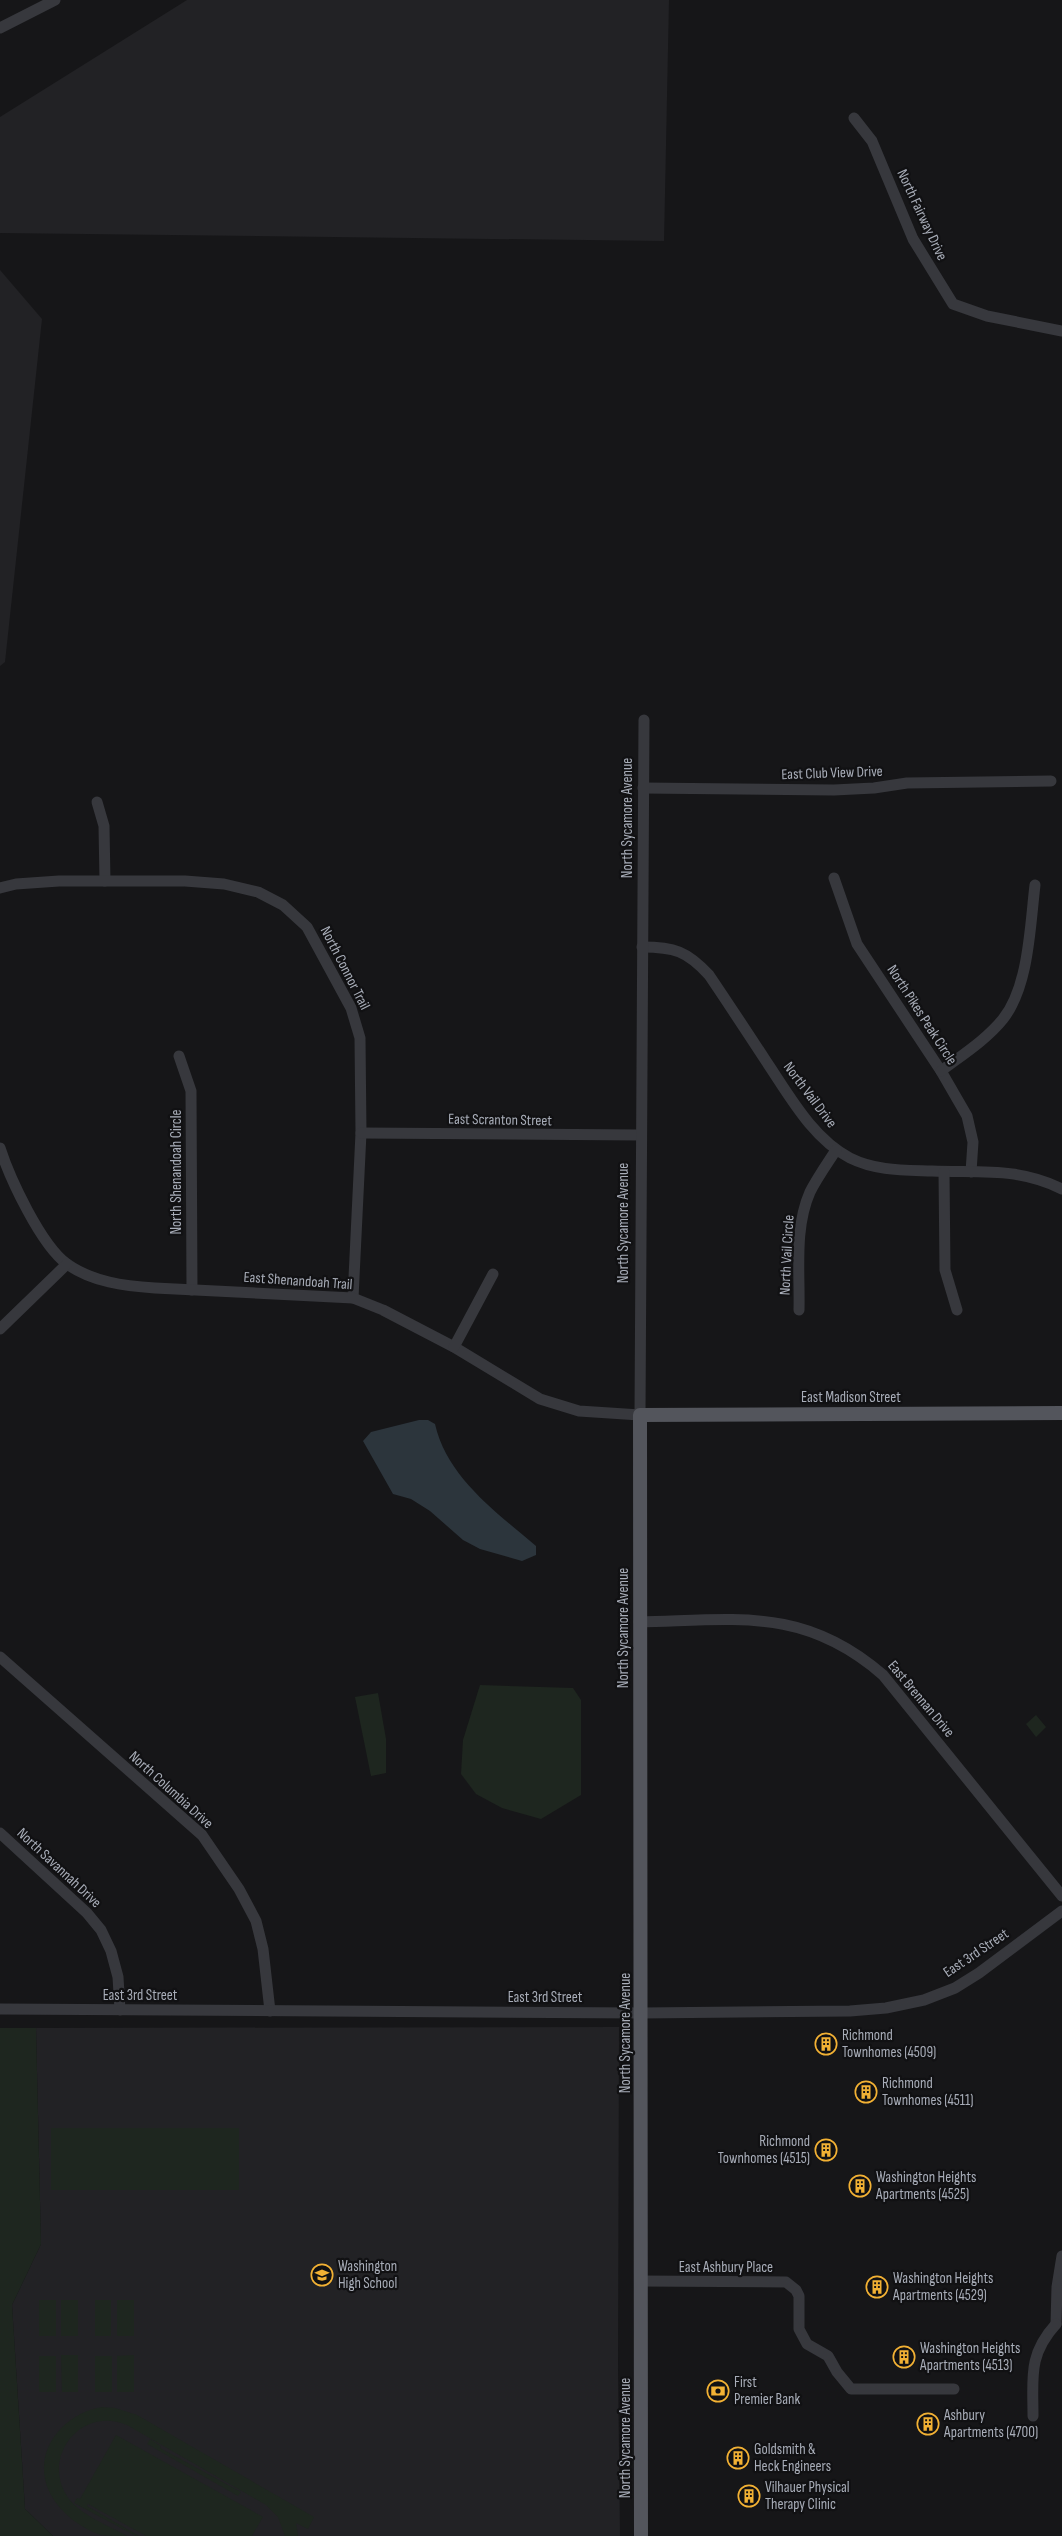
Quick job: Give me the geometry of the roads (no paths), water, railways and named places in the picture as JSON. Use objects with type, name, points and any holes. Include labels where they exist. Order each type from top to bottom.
[{"type":"main road","name":"East Madison Street","points":[[640,1415],[1062,1413]]},
{"type":"main road","name":"North Sycamore Avenue","points":[[640,1415],[639,1622],[642,2013],[640,2281],[642,2536]]},
{"type":"street","points":[[0,28],[55,0]]},
{"type":"street","name":"North Fairway Drive","points":[[854,118],[872,141],[913,239],[953,304],[986,316],[1062,331]]},
{"type":"street","name":"North Sycamore Avenue","points":[[640,1415],[640,1136],[644,720]]},
{"type":"street","name":"East Club View Drive","points":[[643,788],[834,790],[874,788],[907,783],[1051,781]]},
{"type":"street","points":[[97,802],[104,826],[105,881]]},
{"type":"street","name":"North Pikes Peak Circle","points":[[834,878],[857,944],[941,1071],[967,1116],[972,1142],[971,1172]]},
{"type":"street","name":"North Connor Trail","points":[[0,888],[36,881],[185,881],[224,884],[258,892],[283,905],[307,927],[335,976],[356,1021],[361,1051],[361,1133],[353,1298]]},
{"type":"street","points":[[941,1071],[990,1033],[1004,1018],[1015,1000],[1022,978],[1035,885]]},
{"type":"street","name":"North Vail Drive","points":[[642,947],[662,947],[679,951],[696,960],[709,975],[791,1098],[820,1135],[836,1150],[851,1158],[888,1170],[1008,1172],[1024,1174],[1062,1189]]},
{"type":"street","name":"North Shenandoah Circle","points":[[179,1056],[191,1092],[192,1290]]},
{"type":"street","name":"East Scranton Street","points":[[361,1133],[640,1136]]},
{"type":"street","name":"East Shenandoah Trail","points":[[0,1148],[30,1215],[43,1235],[67,1264],[97,1278],[126,1286],[353,1298],[383,1310],[454,1347],[540,1399],[579,1411],[640,1415]]},
{"type":"street","name":"North Vail Circle","points":[[799,1310],[800,1233],[803,1212],[810,1192],[836,1150]]},
{"type":"street","points":[[944,1172],[945,1270],[957,1310]]},
{"type":"street","points":[[0,1329],[67,1264]]},
{"type":"street","points":[[454,1347],[493,1274]]},
{"type":"street","name":"East Brennan Drive","points":[[639,1622],[765,1620],[801,1628],[832,1639],[861,1656],[883,1675],[1062,1896]]},
{"type":"street","name":"North Columbia Drive","points":[[0,1657],[202,1835],[240,1889],[256,1921],[263,1950],[270,2011]]},
{"type":"street","name":"North Savannah Drive","points":[[0,1832],[87,1912],[101,1930],[118,1977],[120,2010]]},
{"type":"street","name":"East 3rd Street","points":[[0,2010],[642,2013],[850,2011],[886,2008],[924,2000],[955,1988],[979,1973],[1062,1911]]},
{"type":"street","points":[[1033,2416],[1036,2354],[1042,2339],[1059,2324],[1057,2287],[1062,2256]]},
{"type":"street","name":"East Ashbury Place","points":[[640,2281],[786,2282],[796,2290],[799,2296],[799,2329],[806,2344],[828,2356],[837,2372],[851,2389],[954,2389]]},
{"type":"place","name":"Richmond Townhomes (4509)","points":[[826,2044]]},
{"type":"place","name":"Richmond Townhomes (4511)","points":[[866,2092]]},
{"type":"place","name":"Richmond Townhomes (4515)","points":[[826,2150]]},
{"type":"place","name":"Washington Heights Apartments (4525)","points":[[860,2186]]},
{"type":"place","name":"Washington High School","points":[[322,2275]]},
{"type":"place","name":"Washington Heights Apartments (4529)","points":[[877,2287]]},
{"type":"place","name":"Washington Heights Apartments (4513)","points":[[904,2357]]},
{"type":"place","name":"First Premier Bank","points":[[718,2391]]},
{"type":"place","name":"Ashbury Apartments (4700)","points":[[928,2424]]},
{"type":"place","name":"Goldsmith & Heck Engineers","points":[[738,2458]]},
{"type":"place","name":"Vilhauer Physical Therapy Clinic","points":[[749,2496]]}]
